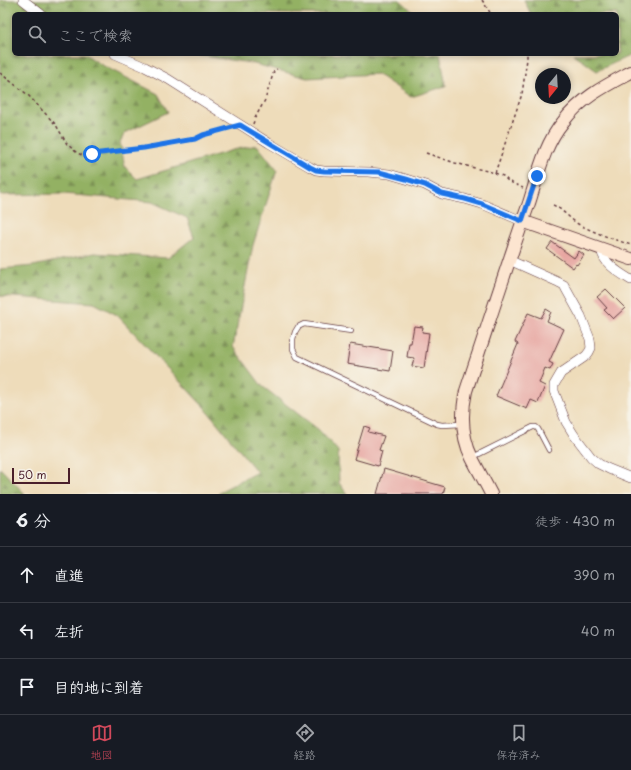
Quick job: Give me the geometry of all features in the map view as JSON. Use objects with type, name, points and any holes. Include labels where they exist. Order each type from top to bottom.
[{"type":"street","points":[[23,0],[38,12]]},
{"type":"street","points":[[120,56],[168,79],[251,132],[316,170],[379,172],[406,179],[425,185],[442,194],[482,204],[522,221],[631,259]]},
{"type":"street","points":[[491,494],[466,446],[462,424],[463,408],[466,391],[509,260],[532,192],[555,132],[577,105],[631,72]]},
{"type":"street","points":[[602,248],[603,258],[618,272],[631,280]]},
{"type":"street","points":[[509,260],[564,285],[581,316],[590,339],[591,348],[586,356],[561,373],[554,384],[554,391],[566,422],[591,457],[599,464],[631,478]]},
{"type":"lane","points":[[351,331],[304,324],[298,327],[295,332],[292,339],[293,349],[297,358],[437,424],[462,424]]},
{"type":"lane","points":[[471,458],[533,427],[538,429],[549,450]]},
{"type":"path","points":[[482,0],[490,12]]},
{"type":"path","points":[[496,173],[522,94],[526,56]]},
{"type":"path","points":[[251,132],[274,71],[277,69]]},
{"type":"path","points":[[0,73],[28,95],[56,125],[67,144],[78,154],[85,156],[195,139],[203,135],[240,125]]},
{"type":"path","points":[[426,152],[455,163],[496,173],[503,176],[508,182],[532,192]]},
{"type":"path","points":[[553,205],[577,223],[605,236],[631,245]]},
{"type":"green space","points":[[0,0],[400,0],[414,12],[12,12],[12,56],[88,56],[100,64],[158,94],[168,112],[125,133],[120,142],[125,167],[137,179],[233,150],[257,145],[277,170],[253,245],[233,347],[262,386],[319,430],[338,451],[339,483],[347,494],[219,494],[219,492],[257,472],[205,408],[117,315],[94,303],[0,296],[0,269],[33,266],[94,253],[168,258],[194,237],[187,218],[152,202],[64,194],[0,195]]},
{"type":"green space","points":[[524,0],[631,0],[631,55],[597,71],[576,56],[619,56],[619,12],[530,12]]},
{"type":"green space","points":[[204,56],[440,56],[446,86],[411,97],[377,74],[307,78],[251,63]]},
{"type":"green space","points":[[0,468],[24,493],[25,494],[0,494]]},
{"type":"building","points":[[552,242],[574,258],[579,251],[584,255],[573,268],[547,249]]},
{"type":"building","points":[[606,289],[625,308],[613,319],[604,310],[607,308],[597,297]]},
{"type":"building","points":[[546,309],[551,312],[547,321],[564,329],[549,362],[553,364],[550,370],[545,368],[539,383],[545,386],[538,403],[531,400],[527,409],[496,396],[518,344],[515,342],[528,313],[541,318]]},
{"type":"building","points":[[414,326],[423,327],[422,332],[429,333],[424,368],[412,366],[414,358],[407,357]]},
{"type":"building","points":[[350,344],[393,351],[390,371],[347,364]]},
{"type":"building","points":[[364,426],[370,428],[368,432],[384,436],[379,450],[382,451],[378,466],[354,459]]},
{"type":"building","points":[[384,469],[445,487],[443,494],[377,494]]},
{"type":"route","points":[[92,154],[144,148],[195,139],[203,135],[240,125],[316,170],[379,172],[389,174],[425,185],[442,194],[482,204],[522,221],[537,176]]}]
